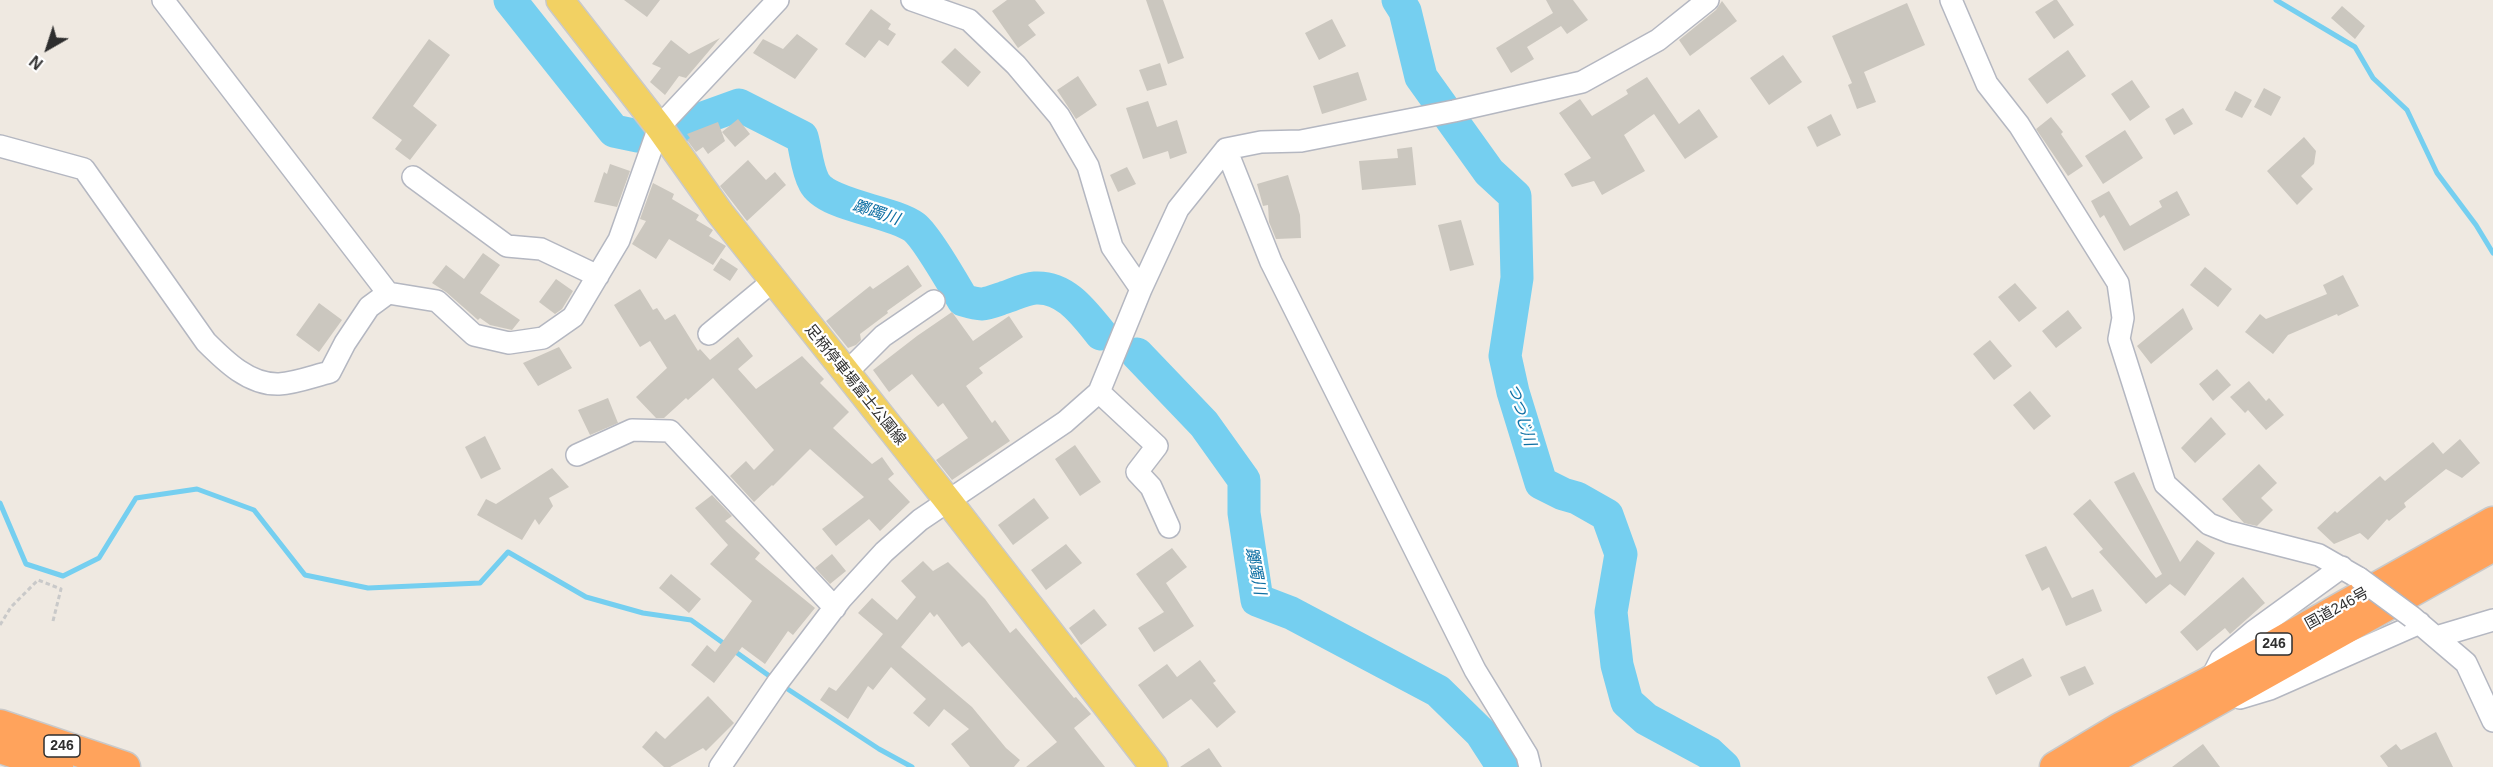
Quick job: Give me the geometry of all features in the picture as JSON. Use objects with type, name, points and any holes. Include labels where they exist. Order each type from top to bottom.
[{"type":"highway","name":"国道246号","points":[[2098,767],[2206,696],[2493,522]]},
{"type":"highway","name":"国道246号","points":[[2055,767],[2120,728],[2206,696],[2493,546]]},
{"type":"highway","name":"246","points":[[0,725],[125,767]]},
{"type":"highway","name":"246","points":[[0,748],[58,767]]},
{"type":"main road","name":"足柄停車場富士公園線","points":[[560,0],[659,127],[720,213],[949,502],[1154,767]]},
{"type":"street","points":[[163,0],[388,293],[437,301],[474,335],[509,342],[543,338],[573,317],[619,240],[659,127],[778,0]]},
{"type":"street","points":[[912,0],[969,20],[1016,65],[1059,116],[1088,166],[1112,247],[1141,289]]},
{"type":"street","points":[[720,767],[786,672],[835,608],[884,552],[920,520],[1065,422],[1102,384],[1141,289],[1178,209],[1226,148],[1261,142],[1301,141],[1454,111],[1582,82],[1658,40],[1708,0]]},
{"type":"street","points":[[1951,0],[1987,84],[2019,125],[2118,283],[2123,318],[2119,339],[2165,484],[2209,524],[2229,532],[2319,555],[2350,573],[2416,620],[2466,663],[2493,721]]},
{"type":"street","points":[[0,146],[84,168],[206,342],[231,367],[254,379],[277,384],[330,372],[345,343],[369,307],[388,293]]},
{"type":"street","points":[[1226,148],[1271,262],[1475,670],[1527,755],[1530,767]]},
{"type":"street","points":[[413,177],[507,246],[541,249],[597,276]]},
{"type":"street","points":[[709,334],[773,281]]},
{"type":"street","points":[[846,373],[883,336],[934,301]]},
{"type":"street","points":[[1102,384],[1157,446],[1137,472],[1151,487],[1169,527]]},
{"type":"street","points":[[577,455],[632,430],[670,431],[835,608]]},
{"type":"street","points":[[2350,573],[2254,631],[2221,659],[2206,696],[2270,688],[2416,620]]},
{"type":"street","points":[[2436,637],[2493,621]]},
{"type":"path","points":[[0,625],[11,607],[38,580],[62,589],[53,621]]},
{"type":"building","points":[[624,0],[660,0],[647,17]]},
{"type":"building","points":[[1007,0],[1035,0],[1045,13],[1028,25],[1036,35],[1018,48],[992,11]]},
{"type":"building","points":[[1146,0],[1163,0],[1184,58],[1168,64]]},
{"type":"building","points":[[1546,0],[1573,0],[1588,20],[1567,34],[1561,26],[1527,47],[1534,59],[1511,73],[1496,48],[1553,13]]},
{"type":"building","points":[[2057,0],[2074,25],[2054,39],[2035,12]]},
{"type":"building","points":[[1722,1],[1737,21],[1690,56],[1679,40],[1716,10]]},
{"type":"building","points":[[1907,3],[1925,45],[1864,72],[1876,102],[1857,109],[1848,85],[1852,83],[1832,36]]},
{"type":"building","points":[[2342,6],[2365,26],[2355,39],[2331,18]]},
{"type":"building","points":[[871,9],[891,24],[888,29],[896,34],[888,46],[879,40],[865,58],[845,44]]},
{"type":"building","points":[[1332,19],[1346,46],[1319,60],[1305,33]]},
{"type":"building","points":[[797,34],[818,49],[795,79],[753,53],[763,39],[783,49]]},
{"type":"building","points":[[720,38],[686,78],[679,76],[665,95],[650,82],[661,68],[652,64],[671,40],[689,54]]},
{"type":"building","points":[[429,39],[450,55],[413,106],[437,125],[410,160],[395,149],[402,140],[372,118]]},
{"type":"building","points":[[955,48],[981,72],[968,87],[941,62]]},
{"type":"building","points":[[2068,50],[2086,76],[2047,104],[2028,79]]},
{"type":"building","points":[[1783,55],[1802,82],[1769,105],[1750,78]]},
{"type":"building","points":[[1160,63],[1167,85],[1147,91],[1139,70]]},
{"type":"building","points":[[1358,72],[1367,100],[1322,114],[1313,86]]},
{"type":"building","points":[[1078,76],[1097,105],[1076,119],[1057,90]]},
{"type":"building","points":[[1647,77],[1679,124],[1699,109],[1718,137],[1685,159],[1654,114],[1624,135],[1645,171],[1602,195],[1594,181],[1572,187],[1564,174],[1591,158],[1559,113],[1580,99],[1592,116],[1628,94],[1626,90]]},
{"type":"building","points":[[2132,80],[2150,107],[2130,121],[2111,94]]},
{"type":"building","points":[[2264,88],[2281,97],[2271,116],[2254,107]]},
{"type":"building","points":[[2235,91],[2252,100],[2242,118],[2225,110]]},
{"type":"building","points":[[1148,101],[1157,127],[1177,120],[1187,153],[1170,159],[1168,151],[1143,159],[1126,108]]},
{"type":"building","points":[[2183,108],[2193,124],[2174,135],[2165,119]]},
{"type":"building","points":[[1831,114],[1841,135],[1817,147],[1807,127]]},
{"type":"building","points":[[2051,117],[2063,132],[2061,134],[2083,166],[2068,176],[2036,129]]},
{"type":"building","points":[[738,119],[750,134],[735,147],[722,132]]},
{"type":"building","points":[[718,122],[725,141],[708,154],[703,147],[696,152],[687,140],[690,138],[687,134]]},
{"type":"building","points":[[2125,130],[2143,158],[2103,184],[2085,156]]},
{"type":"building","points":[[2304,137],[2316,151],[2314,164],[2301,176],[2313,189],[2297,205],[2267,171]]},
{"type":"building","points":[[1412,147],[1416,185],[1362,190],[1359,161],[1398,158],[1397,149]]},
{"type":"building","points":[[748,160],[766,180],[775,172],[786,185],[747,221],[720,186]]},
{"type":"building","points":[[610,164],[630,171],[617,207],[594,202],[604,172],[607,174]]},
{"type":"building","points":[[1127,167],[1136,184],[1118,192],[1110,175]]},
{"type":"building","points":[[1288,175],[1300,215],[1301,238],[1276,239],[1269,222],[1268,205],[1263,206],[1257,184]]},
{"type":"building","points":[[653,183],[674,194],[672,199],[699,215],[696,220],[713,230],[709,236],[726,246],[713,265],[669,239],[656,259],[632,244],[646,221],[640,219]]},
{"type":"building","points":[[2109,191],[2130,226],[2162,207],[2159,201],[2177,191],[2190,215],[2124,251],[2104,215],[2100,218],[2091,201]]},
{"type":"building","points":[[1461,220],[1474,265],[1450,271],[1438,225]]},
{"type":"building","points":[[483,253],[500,265],[480,293],[520,320],[512,330],[490,325],[480,318],[478,320],[432,283],[446,265],[464,279]]},
{"type":"building","points":[[721,258],[738,269],[730,281],[713,270]]},
{"type":"building","points":[[908,265],[922,286],[887,311],[888,313],[860,334],[861,340],[856,345],[848,348],[826,321],[870,286],[873,289]]},
{"type":"building","points":[[2205,267],[2232,289],[2218,307],[2190,285]]},
{"type":"building","points":[[2343,275],[2359,306],[2288,335],[2273,354],[2245,332],[2260,314],[2266,319],[2327,294],[2323,285]]},
{"type":"building","points":[[556,279],[573,291],[562,309],[555,314],[539,302]]},
{"type":"building","points":[[2015,283],[2037,308],[2019,322],[1998,297]]},
{"type":"building","points":[[640,289],[653,310],[657,308],[665,320],[675,314],[698,351],[700,349],[710,360],[738,337],[753,356],[738,369],[756,389],[802,356],[824,379],[820,383],[849,412],[833,428],[872,464],[882,457],[894,474],[888,479],[910,502],[880,531],[869,519],[836,546],[822,529],[864,497],[810,449],[754,502],[730,476],[746,461],[754,470],[774,450],[713,378],[664,418],[656,418],[636,397],[667,368],[650,341],[640,347],[614,305]]},
{"type":"building","points":[[319,303],[342,320],[319,352],[296,335]]},
{"type":"building","points":[[2183,308],[2193,329],[2151,364],[2137,346]]},
{"type":"building","points":[[2068,310],[2082,328],[2056,348],[2042,331]]},
{"type":"building","points":[[952,312],[973,341],[1009,316],[1023,337],[979,368],[983,373],[966,386],[992,423],[995,420],[1010,441],[952,480],[936,460],[968,438],[943,403],[938,407],[912,374],[889,392],[873,370]]},
{"type":"building","points":[[1990,340],[2012,366],[1994,380],[1973,354]]},
{"type":"building","points":[[559,347],[572,368],[538,386],[523,363]]},
{"type":"building","points":[[2217,369],[2231,385],[2213,401],[2199,384]]},
{"type":"building","points":[[2249,381],[2266,401],[2269,398],[2284,415],[2266,430],[2248,410],[2245,413],[2230,397]]},
{"type":"building","points":[[2030,391],[2051,416],[2034,430],[2013,405]]},
{"type":"building","points":[[608,398],[618,423],[590,435],[578,410]]},
{"type":"building","points":[[2211,417],[2226,434],[2195,463],[2181,448]]},
{"type":"building","points":[[485,436],[501,469],[481,479],[465,447]]},
{"type":"building","points":[[2460,439],[2480,463],[2462,478],[2446,469],[2404,503],[2406,507],[2389,521],[2387,519],[2368,540],[2360,533],[2334,544],[2317,528],[2380,476],[2385,481],[2433,442],[2443,454]]},
{"type":"building","points":[[1075,445],[1101,482],[1080,496],[1055,459]]},
{"type":"building","points":[[2259,464],[2277,483],[2261,498],[2273,510],[2257,526],[2244,523],[2222,499]]},
{"type":"building","points":[[552,468],[569,487],[549,498],[553,506],[539,525],[535,519],[522,540],[477,515],[486,499],[496,504]]},
{"type":"building","points":[[2134,472],[2180,562],[2197,540],[2215,553],[2185,596],[2170,584],[2146,604],[2099,552],[2103,549],[2073,514],[2090,499],[2156,578],[2162,574],[2114,482]]},
{"type":"building","points":[[712,495],[732,516],[725,521],[760,553],[755,559],[815,608],[793,635],[788,631],[765,664],[742,647],[714,683],[691,665],[707,645],[715,652],[752,601],[710,564],[728,545],[695,508]]},
{"type":"building","points":[[1034,498],[1049,518],[1013,545],[998,525]]},
{"type":"building","points":[[1066,544],[1082,563],[1046,590],[1031,570]]},
{"type":"building","points":[[2046,546],[2072,598],[2093,589],[2102,611],[2066,626],[2049,587],[2042,591],[2025,555]]},
{"type":"building","points":[[1172,548],[1187,567],[1166,583],[1194,626],[1154,652],[1138,628],[1164,612],[1136,574]]},
{"type":"building","points":[[832,554],[846,571],[830,584],[815,568]]},
{"type":"building","points":[[923,561],[933,571],[948,562],[985,599],[1010,633],[1016,628],[1074,698],[1076,697],[1091,714],[1074,728],[1105,767],[1026,767],[1057,742],[969,642],[962,647],[937,614],[934,617],[930,612],[901,647],[972,707],[1006,748],[1020,760],[1014,767],[970,767],[951,744],[969,729],[944,709],[929,727],[913,713],[926,699],[891,667],[873,690],[868,686],[848,719],[820,700],[829,687],[836,691],[883,634],[858,613],[872,598],[897,620],[916,597],[901,581]]},
{"type":"building","points":[[671,574],[701,599],[689,613],[659,588]]},
{"type":"building","points":[[2243,577],[2265,603],[2230,634],[2225,628],[2197,651],[2180,632]]},
{"type":"building","points":[[1094,609],[1107,625],[1081,645],[1069,628]]},
{"type":"building","points":[[2023,658],[2032,676],[1996,695],[1987,677]]},
{"type":"building","points":[[1200,660],[1216,681],[1213,683],[1236,712],[1217,728],[1191,699],[1163,719],[1138,685],[1167,664],[1177,677]]},
{"type":"building","points":[[2085,666],[2094,684],[2069,696],[2060,677]]},
{"type":"building","points":[[708,696],[734,723],[706,751],[703,748],[670,767],[664,767],[642,747],[656,731],[665,739]]},
{"type":"building","points":[[2436,732],[2453,767],[2388,767],[2380,756],[2396,744],[2401,750]]},
{"type":"building","points":[[2203,744],[2220,767],[2172,767]]},
{"type":"building","points":[[1209,748],[1222,767],[1180,767]]},
{"type":"waterway","name":"躑躅川","points":[[510,0],[614,131],[638,136]]},
{"type":"waterway","name":"つつじ川","points":[[1398,0],[1405,11],[1421,77],[1489,172],[1515,196],[1517,278],[1505,356],[1513,392],[1541,483],[1577,498],[1607,515],[1621,554],[1611,612],[1617,665],[1627,702],[1646,719],[1709,753],[1724,767]]},
{"type":"waterway","points":[[2276,0],[2355,47],[2373,78],[2407,110],[2437,173],[2476,225],[2493,253]]},
{"type":"waterway","name":"躑躅川","points":[[678,127],[739,105],[802,137],[814,182],[831,197],[890,216],[914,227],[932,250],[963,300],[983,304],[1035,288],[1056,291],[1073,302],[1101,334]]},
{"type":"waterway","name":"躑躅川","points":[[1137,354],[1204,424],[1244,480],[1244,513],[1257,600],[1291,613],[1438,691],[1481,733],[1503,767]]},
{"type":"waterway","points":[[0,503],[26,564],[63,576],[99,558],[136,498],[197,489],[254,510],[305,575],[368,588],[480,583],[508,552],[586,597],[643,613],[691,620],[775,680]]},
{"type":"waterway","points":[[783,686],[879,749],[912,767]]}]
